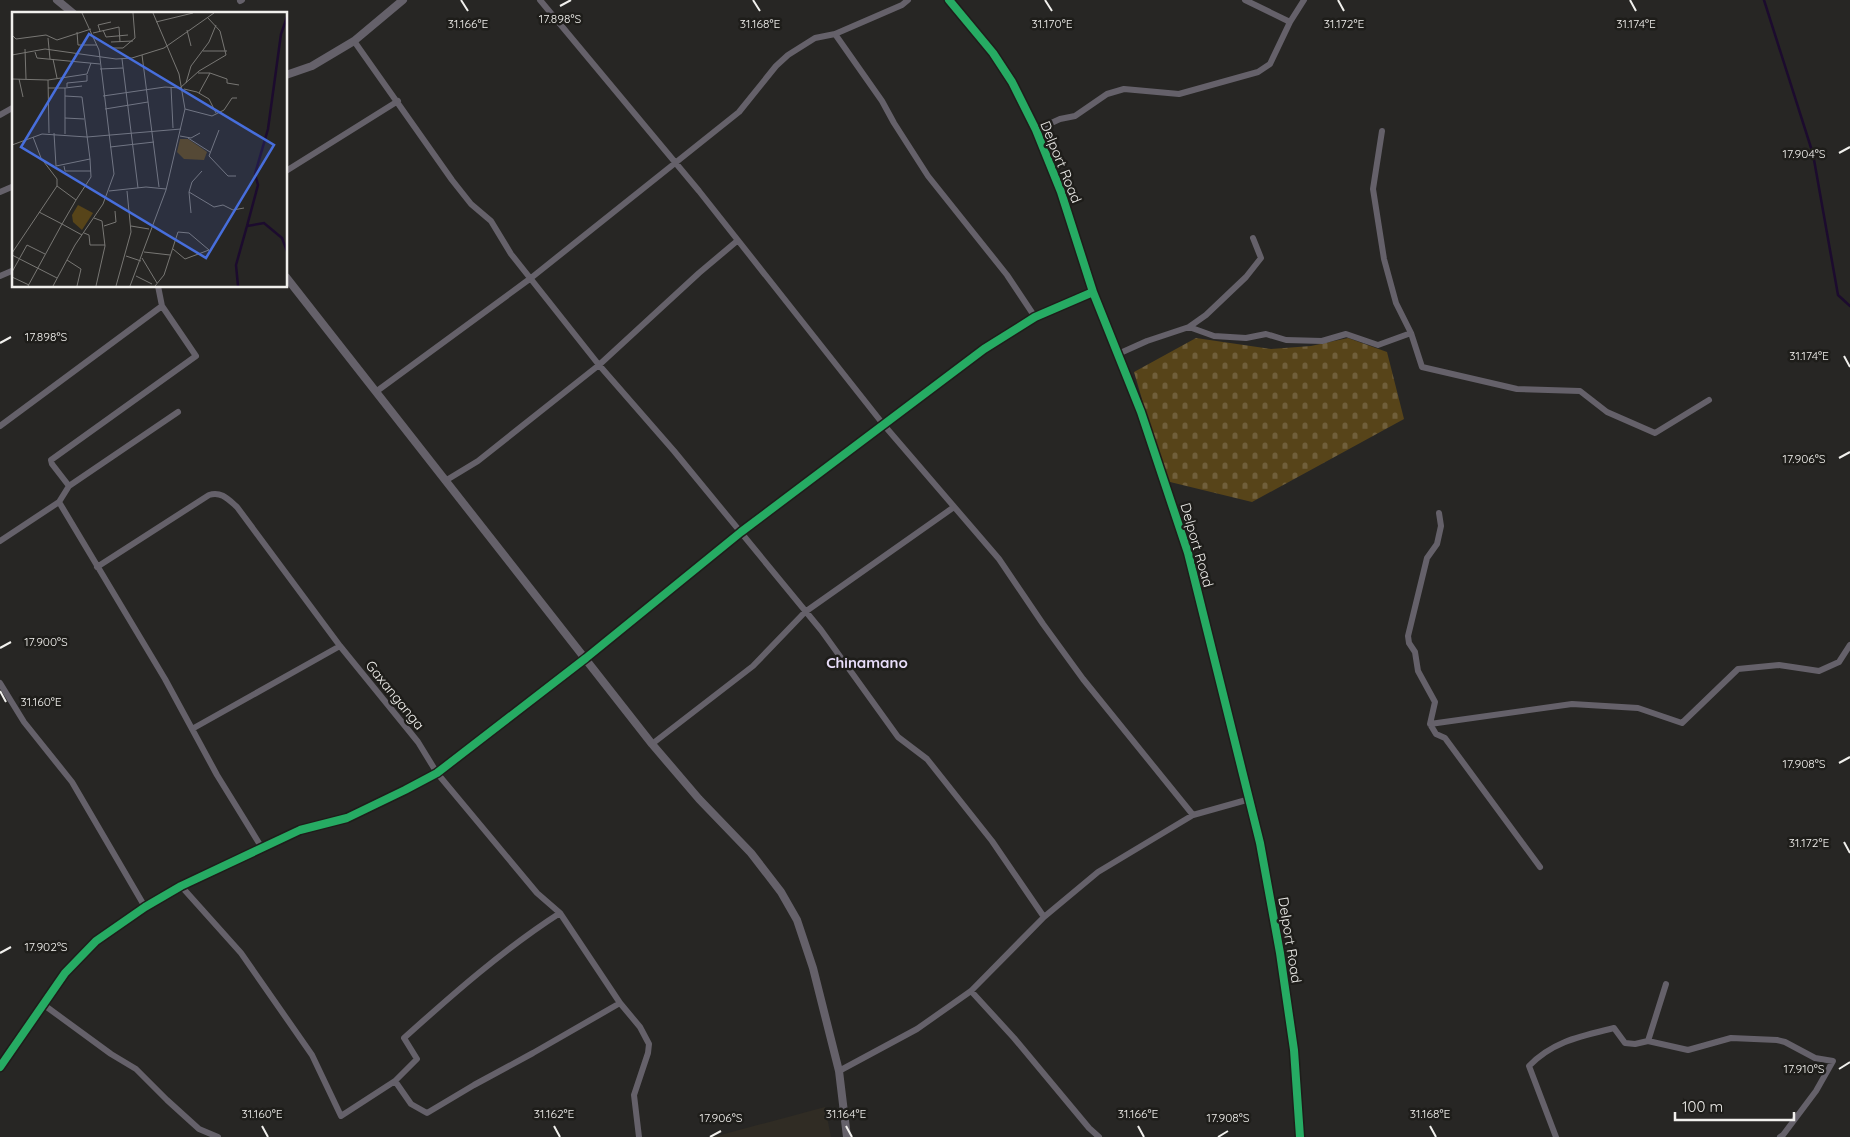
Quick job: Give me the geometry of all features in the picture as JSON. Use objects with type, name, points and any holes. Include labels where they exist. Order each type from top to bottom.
[{"type":"street","points":[[57,0],[72,12]]},
{"type":"street","points":[[288,75],[312,66],[354,41],[402,0]]},
{"type":"street","points":[[540,0],[675,162],[883,424],[999,559],[1083,679],[1193,815]]},
{"type":"street","points":[[377,391],[531,278],[739,112],[776,66],[788,55],[815,38],[835,34],[902,5],[908,0]]},
{"type":"street","name":"Delport Road","points":[[949,0],[994,53],[1012,82],[1036,130],[1061,192],[1094,292],[1140,412],[1188,553],[1260,842],[1280,953],[1294,1050],[1300,1137]]},
{"type":"street","points":[[1245,0],[1290,22]]},
{"type":"street","points":[[1036,130],[1060,119],[1075,116],[1107,94],[1124,89],[1179,94],[1258,72],[1270,64],[1290,22],[1304,0]]},
{"type":"street","points":[[835,34],[882,101],[928,176],[1006,275],[1035,318]]},
{"type":"street","points":[[354,41],[452,180],[471,204],[496,227],[511,254],[599,365],[822,630],[898,737],[927,759],[992,841],[1044,917]]},
{"type":"street","points":[[288,170],[398,101]]},
{"type":"street","points":[[0,115],[12,108]]},
{"type":"street","points":[[1382,131],[1373,189],[1384,259],[1396,303],[1411,333],[1422,366],[1517,389],[1580,391],[1607,412],[1655,433],[1709,400]]},
{"type":"street","points":[[0,192],[12,187]]},
{"type":"street","points":[[1118,354],[1147,341],[1189,327],[1213,309],[1246,277],[1262,258],[1252,238]]},
{"type":"street","points":[[445,481],[478,461],[599,365],[698,274],[737,241]]},
{"type":"street","points":[[0,276],[12,271]]},
{"type":"street","points":[[288,280],[652,744],[751,853],[781,892],[797,920],[813,968],[839,1071],[847,1137]]},
{"type":"street","points":[[69,486],[51,460],[196,356],[162,306],[158,288]]},
{"type":"street","points":[[0,1067],[65,973],[96,940],[145,907],[181,886],[300,830],[347,818],[437,773],[586,658],[741,532],[984,349],[1035,318],[1094,292]]},
{"type":"street","points":[[0,426],[162,306]]},
{"type":"street","points":[[1189,327],[1214,336],[1246,338],[1266,334],[1286,340],[1322,341],[1346,334],[1378,345],[1411,333]]},
{"type":"street","points":[[0,540],[59,502],[69,486],[178,412]]},
{"type":"street","name":"Gaxanganga","points":[[97,567],[209,495],[216,493],[223,495],[237,507],[340,646],[418,742],[437,773],[536,893],[560,913],[620,1003],[640,1026],[649,1044],[648,1053],[634,1095],[640,1137]]},
{"type":"street","points":[[59,502],[165,679],[217,775],[262,848]]},
{"type":"street","points":[[652,744],[753,666],[805,612],[954,507]]},
{"type":"street","points":[[1439,513],[1441,526],[1437,544],[1427,558],[1408,636],[1409,643],[1415,652],[1418,670],[1435,702],[1430,724],[1436,734],[1445,738],[1540,867]]},
{"type":"street","points":[[1430,724],[1572,704],[1638,708],[1682,723],[1738,669],[1779,665],[1819,671],[1839,662],[1850,645]]},
{"type":"street","points":[[192,728],[340,646]]},
{"type":"street","points":[[0,683],[24,722],[72,782],[145,907]]},
{"type":"street","points":[[839,1071],[917,1029],[971,991],[1044,917],[1098,872],[1193,815],[1250,800]]},
{"type":"street","points":[[181,886],[247,960],[312,1055],[341,1116],[395,1081],[417,1059],[404,1038],[524,936],[560,913]]},
{"type":"street","points":[[1648,1041],[1666,984]]},
{"type":"street","points":[[971,991],[1014,1038],[1089,1128],[1099,1137]]},
{"type":"street","points":[[395,1081],[411,1104],[427,1113],[620,1003]]},
{"type":"street","points":[[44,1005],[111,1054],[136,1069],[199,1129],[218,1137]]},
{"type":"street","points":[[1556,1137],[1529,1066],[1543,1052],[1559,1043],[1614,1028],[1625,1043],[1635,1044],[1648,1041],[1688,1050],[1731,1038],[1777,1040],[1814,1058],[1833,1061],[1816,1091],[1780,1137]]},
{"type":"shaded area","points":[[825,1107],[831,1137],[713,1137]]},
{"type":"green space","points":[[1196,338],[1271,349],[1311,346],[1348,338],[1387,352],[1404,419],[1252,502],[1166,481],[1134,372]]},
{"type":"waterway","points":[[1764,0],[1813,154],[1838,295],[1850,306]]},
{"type":"cycle path","points":[[949,0],[993,53],[1012,82],[1036,130],[1061,192],[1093,292],[1141,412],[1188,553],[1260,843],[1280,953],[1294,1050],[1300,1137]]},
{"type":"cycle path","points":[[0,1067],[65,973],[96,941],[145,907],[181,886],[300,830],[347,818],[437,773],[586,658],[741,532],[984,349],[1035,317],[1093,292]]},
{"type":"district","name":"Chinamano","points":[[867,663]]}]
